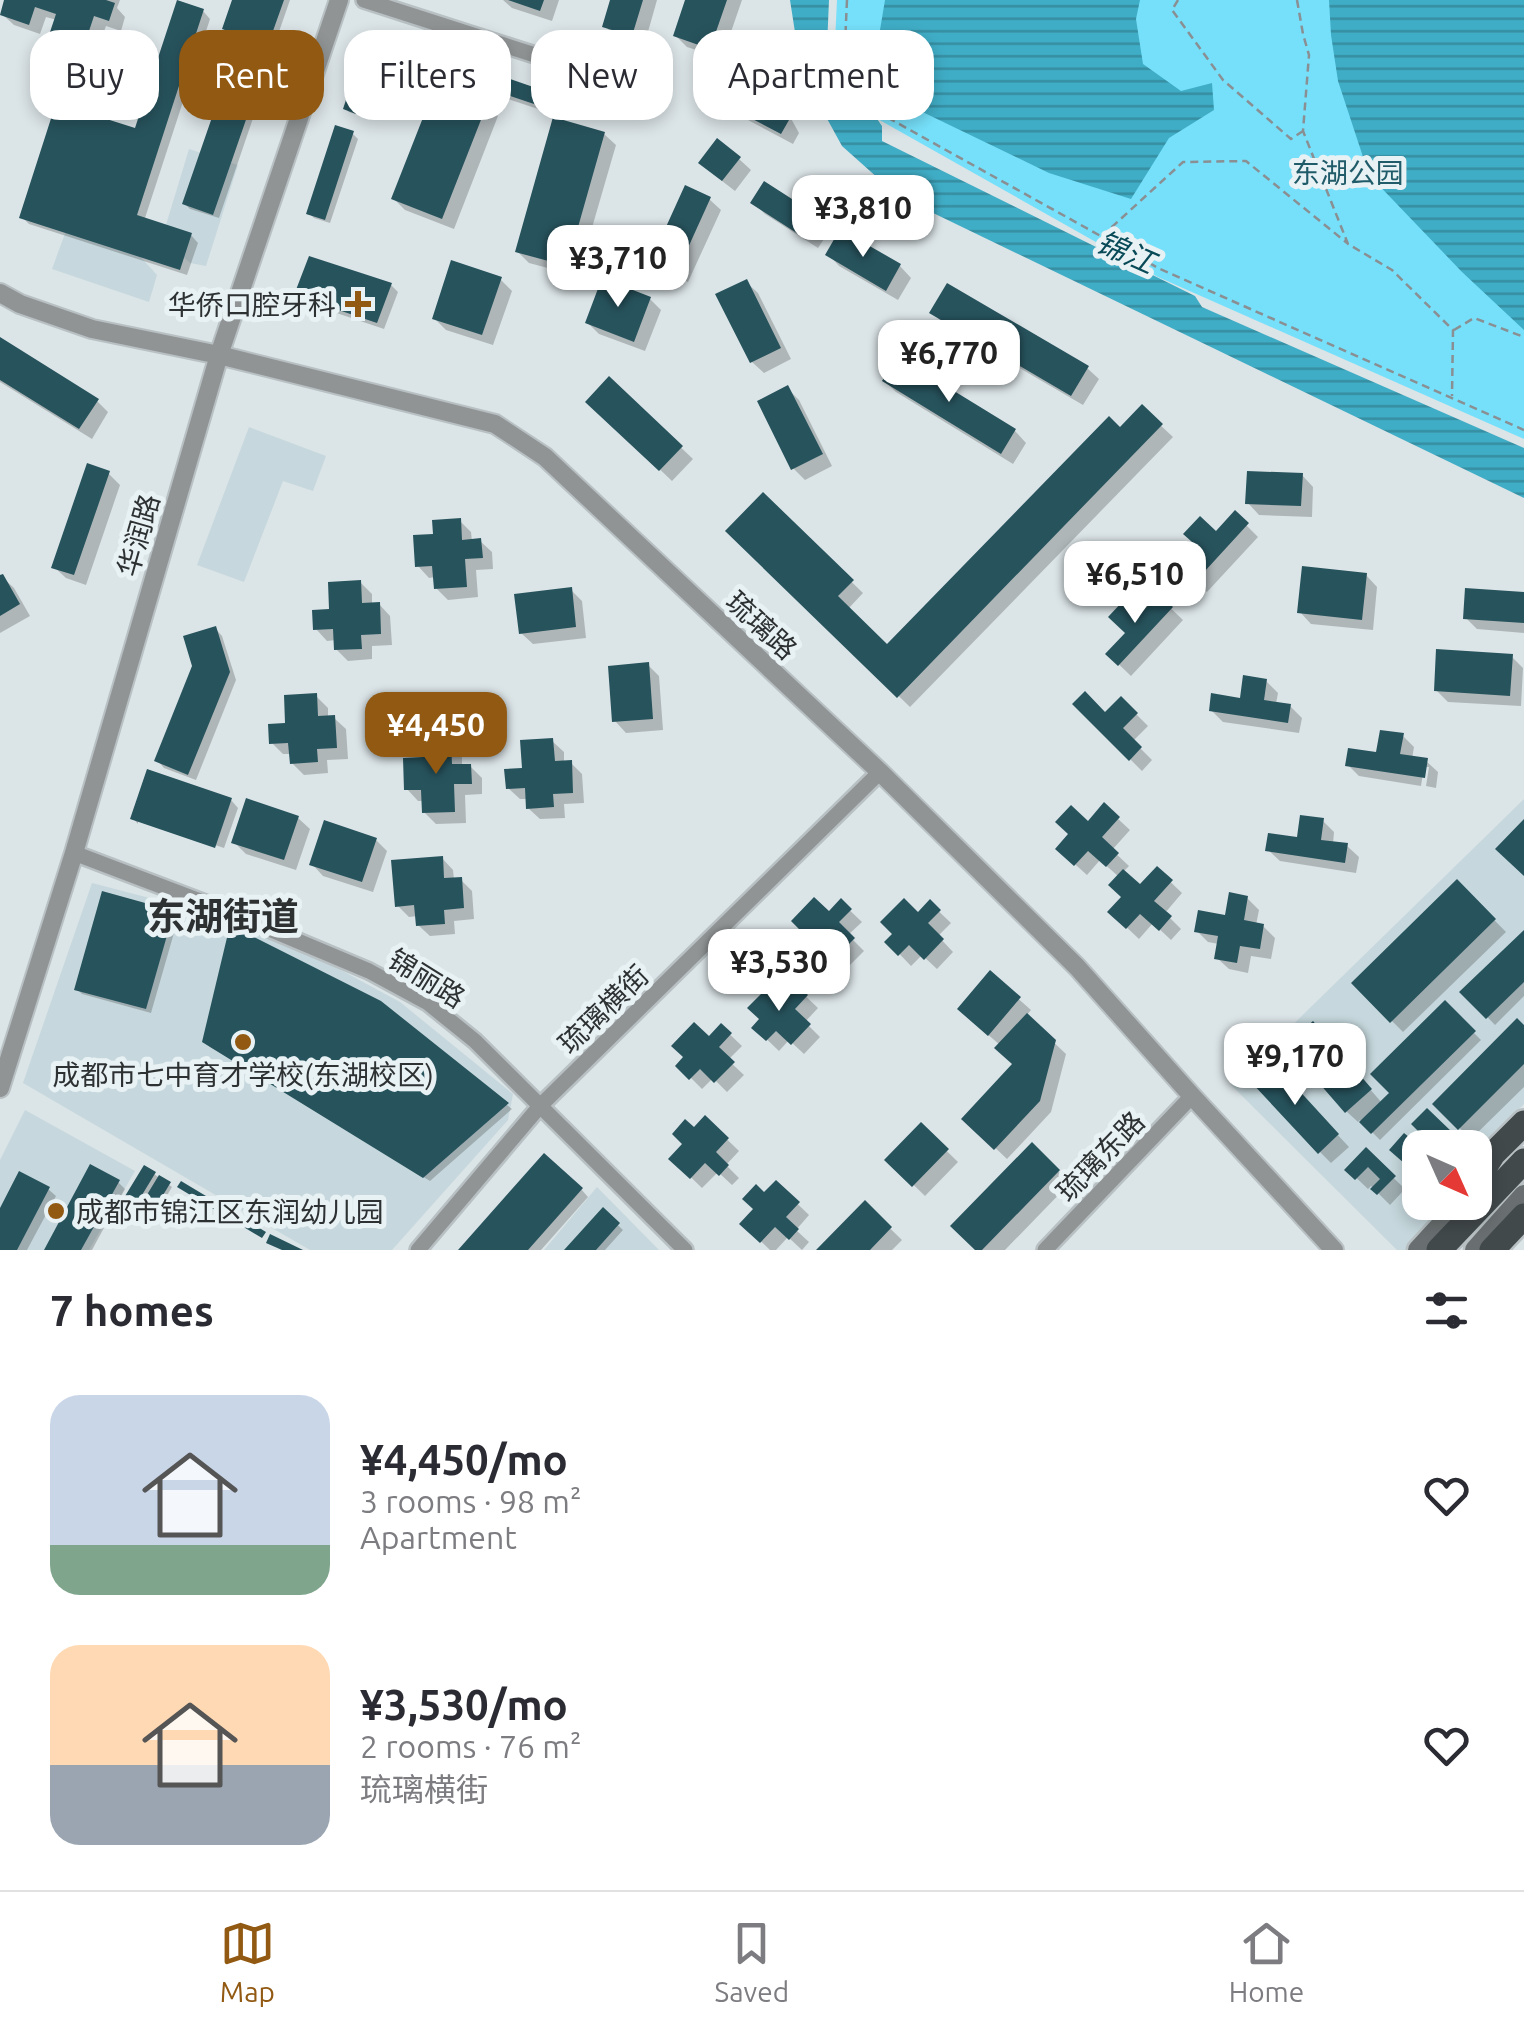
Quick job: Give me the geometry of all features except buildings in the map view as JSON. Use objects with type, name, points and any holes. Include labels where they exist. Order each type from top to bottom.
[{"type":"highway","points":[[1492,1156],[1524,1123]]},
{"type":"highway","points":[[1439,1250],[1524,1162]]},
{"type":"highway","points":[[1492,1250],[1521,1205]]},
{"type":"main road","points":[[1492,1184],[1524,1150]]},
{"type":"main road","points":[[1475,1250],[1521,1205]]},
{"type":"main road","points":[[1418,1250],[1446,1220]]},
{"type":"street","name":"华润路","points":[[0,1088],[74,852],[219,355],[339,0]]},
{"type":"street","points":[[364,0],[531,55]]},
{"type":"street","name":"琉璃路","points":[[0,293],[92,330],[219,355],[495,424],[545,457],[880,772],[1076,967],[1334,1250]]},
{"type":"street","name":"琉璃横街","points":[[418,1250],[540,1106],[880,772]]},
{"type":"street","name":"锦丽路","points":[[74,852],[369,971],[428,1003],[475,1041],[686,1250]]},
{"type":"street","name":"琉璃东路","points":[[1045,1250],[1192,1096]]},
{"type":"path","points":[[847,0],[845,44],[883,115],[1160,269],[1524,430]]},
{"type":"path","points":[[1178,0],[1172,10],[1223,80],[1292,139],[1303,131]]},
{"type":"path","points":[[1298,0],[1309,55],[1303,131],[1348,244]]},
{"type":"path","points":[[1101,236],[1184,162],[1246,162],[1348,244],[1392,270],[1452,330],[1452,398]]},
{"type":"path","points":[[1452,330],[1474,318],[1524,337]]},
{"type":"shaded area","points":[[790,0],[829,0],[828,30],[795,30]]},
{"type":"shaded area","points":[[885,0],[1140,0],[1136,19],[1143,64],[1181,91],[1212,83],[1214,110],[1169,138],[1131,199],[1049,173],[934,118],[934,30],[880,30]]},
{"type":"shaded area","points":[[1329,0],[1524,0],[1524,330],[1369,175],[1338,81]]},
{"type":"shaded area","points":[[828,120],[878,120],[882,141],[1195,296],[1202,307],[1524,448],[1524,498],[898,196],[842,146]]},
{"type":"shaded area","points":[[189,149],[238,165],[206,266],[190,263],[162,238]]},
{"type":"shaded area","points":[[67,228],[138,254],[157,275],[149,302],[52,269]]},
{"type":"shaded area","points":[[249,427],[326,456],[313,491],[283,481],[244,582],[197,565]]},
{"type":"shaded area","points":[[1524,799],[1524,1104],[1492,1137],[1492,1130],[1402,1130],[1402,1220],[1438,1220],[1409,1250],[1397,1250],[1231,1085]]},
{"type":"shaded area","name":"成都市七中育才学校(东湖校区)","points":[[92,883],[207,913],[328,963],[400,1002],[513,1094],[508,1120],[392,1250],[310,1250],[23,1083]]},
{"type":"shaded area","name":"成都市锦江区东润幼儿园","points":[[25,1110],[135,1171],[89,1250],[0,1250],[0,1160]]},
{"type":"shaded area","points":[[597,1187],[659,1250],[544,1250]]},
{"type":"green space","name":"东湖公园","points":[[837,0],[1524,0],[1524,439],[1158,277],[880,120],[934,120],[934,30],[836,30]]},
{"type":"place","name":"华侨口腔牙科","points":[[358,304]]},
{"type":"place","name":"成都市七中育才学校(东湖校区)","points":[[243,1042]]},
{"type":"place","name":"成都市锦江区东润幼儿园","points":[[56,1211]]},
{"type":"district","name":"东湖街道","points":[[223,916]]},
{"type":"water label","name":"锦江","points":[[1126,252]]}]
